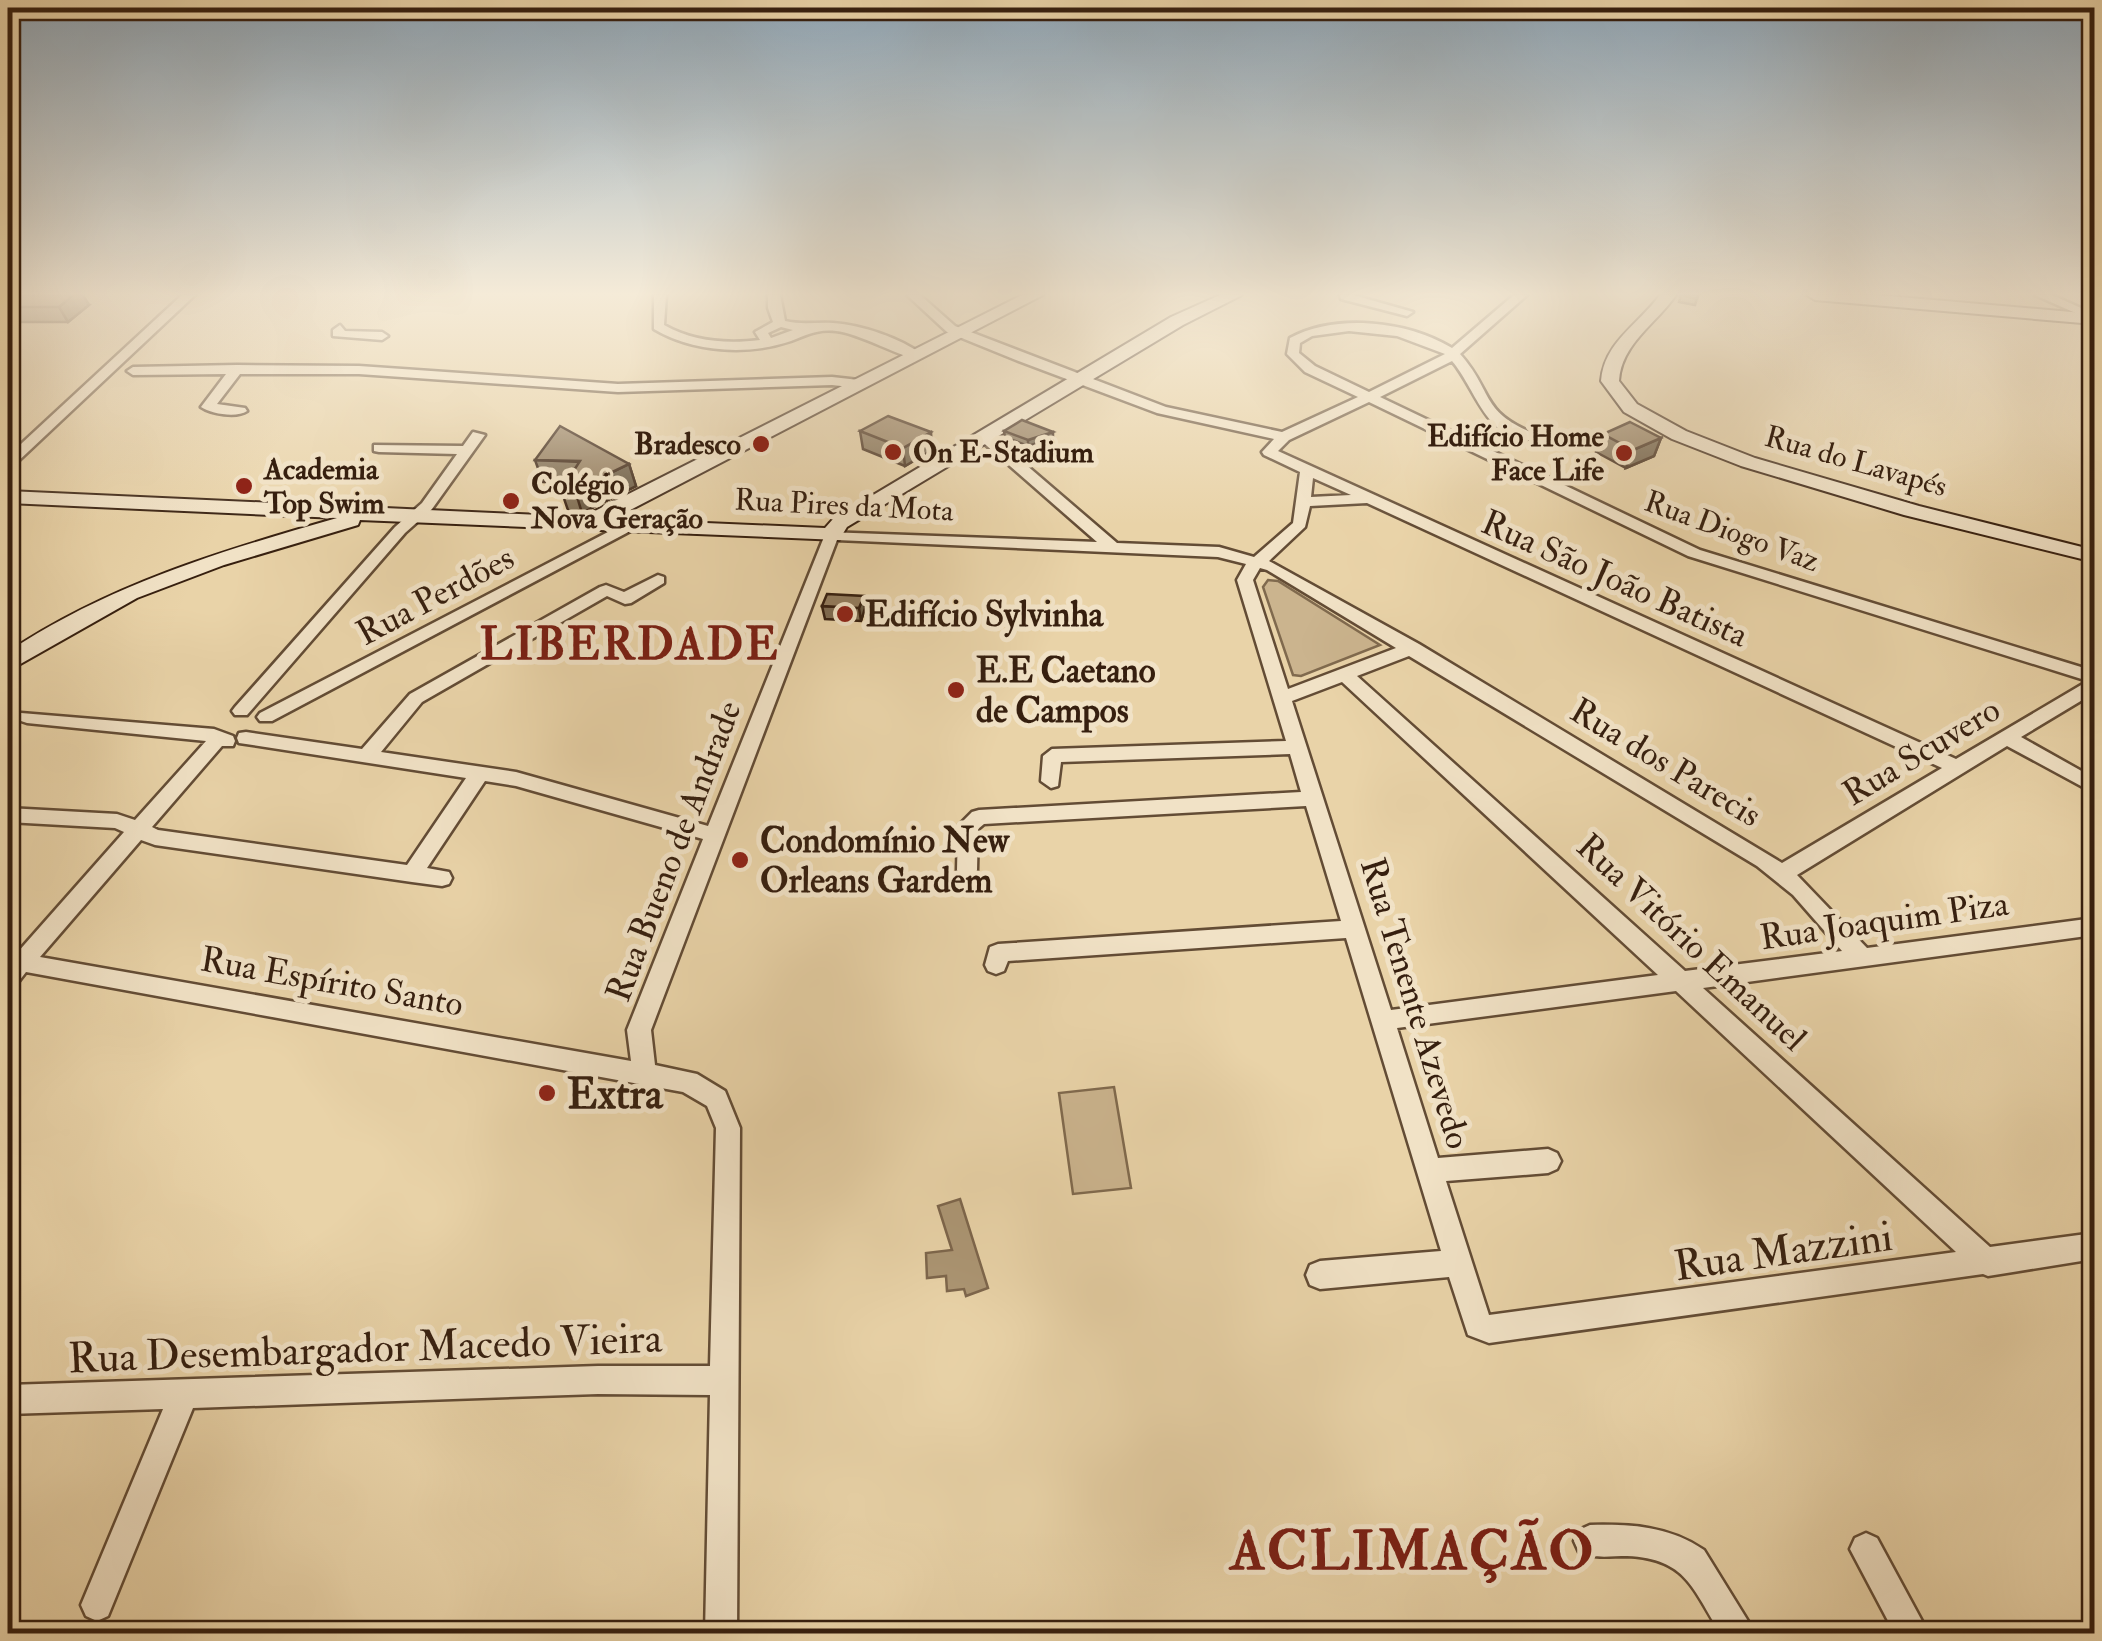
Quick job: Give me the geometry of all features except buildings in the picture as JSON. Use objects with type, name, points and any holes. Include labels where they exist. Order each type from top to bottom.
[{"type":"street","points":[[8,462],[107,372]]},
{"type":"street","points":[[235,372],[208,407],[240,411]]},
{"type":"street","points":[[382,372],[618,388],[832,381],[859,384]]},
{"type":"street","points":[[586,524],[884,372]]},
{"type":"street","points":[[1059,372],[1156,408],[1284,437],[1421,372]]},
{"type":"street","points":[[831,535],[840,523],[1091,372]]},
{"type":"street","name":"Rua Diogo Vaz","points":[[1315,372],[1694,553],[2094,681]]},
{"type":"street","points":[[1464,372],[1496,419],[1530,438]]},
{"type":"street","name":"Rua do Lavapés","points":[[1611,372],[1614,393],[1645,419],[1682,438],[1816,484],[2094,556]]},
{"type":"street","points":[[241,712],[417,515],[478,434]]},
{"type":"street","points":[[984,436],[1112,547]]},
{"type":"street","name":"Rua São João Batista","points":[[1284,437],[1268,452],[1958,768]]},
{"type":"street","points":[[379,448],[464,450]]},
{"type":"street","points":[[1258,561],[1296,530],[1306,502],[1307,472]]},
{"type":"street","points":[[8,497],[319,521]]},
{"type":"street","points":[[1306,502],[1368,499]]},
{"type":"street","name":"Rua Pires da Mota","points":[[12,655],[128,592],[170,575],[319,521],[377,514],[1220,552],[1258,561]]},
{"type":"street","name":"Rua Perdões","points":[[246,738],[262,728],[266,717],[631,525]]},
{"type":"street","points":[[1079,546],[1094,534]]},
{"type":"street","name":"Rua Bueno de Andrade","points":[[644,1074],[639,1030],[831,535]]},
{"type":"street","name":"Rua dos Parecis","points":[[1258,561],[1293,576],[1782,874],[1864,959]]},
{"type":"street","name":"Rua Tenente Azevedo","points":[[1258,561],[1245,580],[1482,1328]]},
{"type":"street","points":[[367,756],[416,698],[606,590],[625,599],[658,580]]},
{"type":"street","points":[[1283,698],[1412,648]]},
{"type":"street","name":"Rua Vitório Emanuel","points":[[1347,676],[1988,1262]]},
{"type":"street","name":"Rua Scuvero","points":[[1782,874],[2094,681]]},
{"type":"street","points":[[12,967],[144,834],[216,737],[222,721],[241,712],[258,710],[266,717]]},
{"type":"street","points":[[27,716],[246,738],[516,779],[714,835]]},
{"type":"street","points":[[2006,737],[2094,786]]},
{"type":"street","points":[[1051,781],[1050,756],[1299,746]]},
{"type":"street","points":[[1157,751],[1160,772]]},
{"type":"street","points":[[412,874],[480,773]]},
{"type":"street","points":[[967,870],[968,826],[979,817],[1315,798]]},
{"type":"street","points":[[8,815],[116,821],[144,834],[442,878]]},
{"type":"street","name":"Rua Joaquim Piza","points":[[1386,1020],[2094,927]]},
{"type":"street","points":[[996,965],[998,953],[1356,929]]},
{"type":"street","name":"Rua Espírito Santo","points":[[12,967],[644,1074],[702,1088],[725,1114],[728,1128],[721,1634]]},
{"type":"street","points":[[1431,1170],[1548,1161]]},
{"type":"street","name":"Rua Mazzini","points":[[1482,1328],[2094,1246]]},
{"type":"street","points":[[1320,1275],[1459,1263]]},
{"type":"street","name":"Rua Desembargador Macedo Vieira","points":[[8,1399],[598,1380],[725,1381]]},
{"type":"street","points":[[96,1604],[184,1394]]},
{"type":"street","points":[[1590,1541],[1658,1544],[1683,1553],[1693,1561],[1740,1634]]},
{"type":"street","points":[[1866,1549],[1913,1634]]},
{"type":"shaded area","points":[[1268,580],[1278,581],[1380,645],[1301,676],[1293,675],[1263,587]]},
{"type":"shaded area","points":[[1114,1087],[1131,1188],[1073,1194],[1059,1093]]},
{"type":"shaded area","points":[[960,1199],[988,1288],[966,1296],[964,1289],[947,1291],[946,1276],[927,1278],[926,1253],[952,1250],[938,1206]]},
{"type":"place","name":"Bradesco","points":[[761,444]]},
{"type":"place","name":"On E-Stadium","points":[[893,452]]},
{"type":"place","name":"Edifício Home Face Life","points":[[1624,453]]},
{"type":"place","name":"Academia Top Swim","points":[[244,486]]},
{"type":"place","name":"Colégio Nova Geração","points":[[511,501]]},
{"type":"place","name":"Edifício Sylvinha","points":[[845,614]]},
{"type":"place","name":"E.E Caetano de Campos","points":[[956,690]]},
{"type":"place","name":"Condomínio New Orleans Gardem","points":[[740,860]]},
{"type":"place","name":"Extra","points":[[547,1093]]},
{"type":"district","name":"LIBERDADE","points":[[630,643]]},
{"type":"district","name":"ACLIMAÇÃO","points":[[1413,1550]]}]
